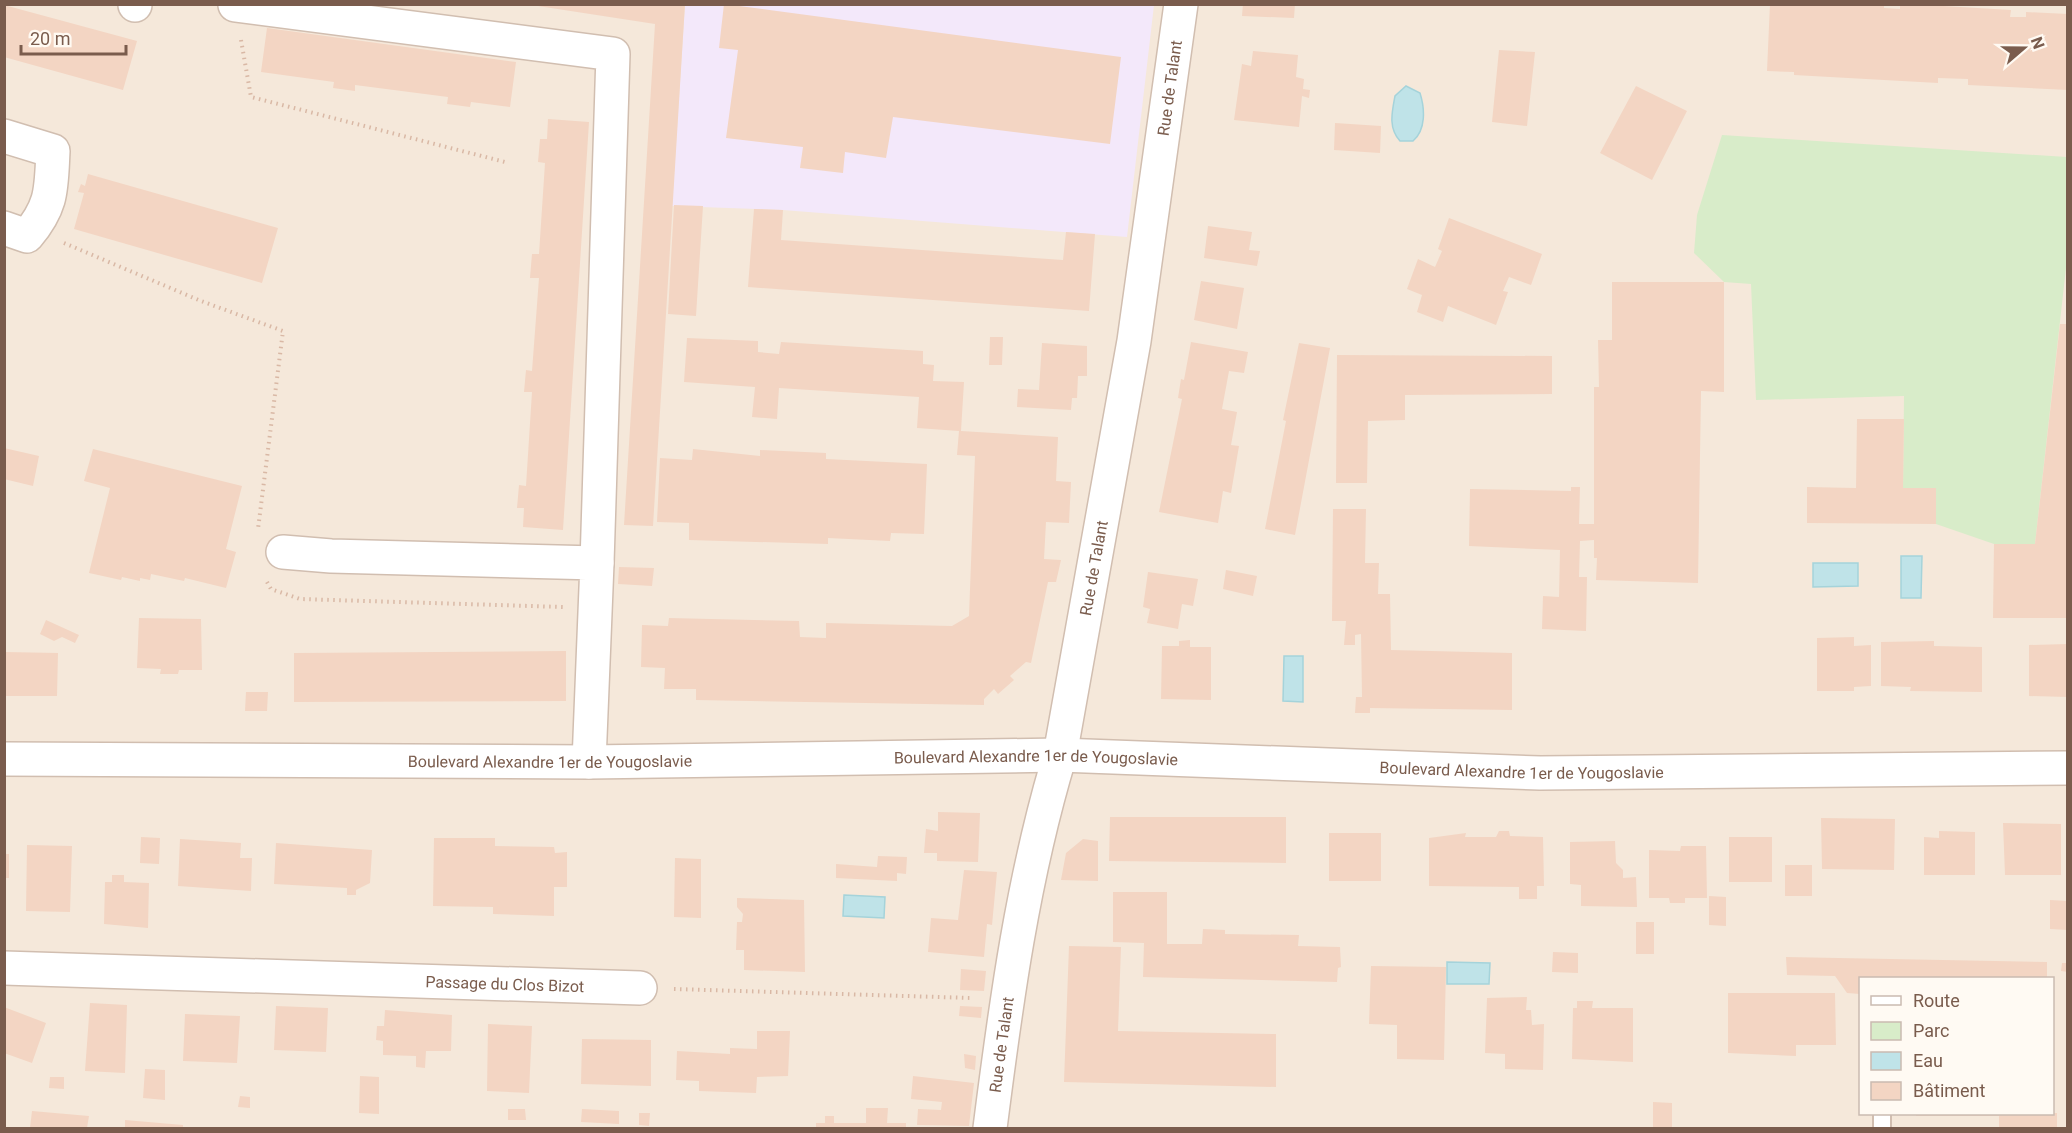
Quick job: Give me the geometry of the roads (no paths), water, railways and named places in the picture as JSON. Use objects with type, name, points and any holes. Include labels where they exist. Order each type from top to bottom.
[{"type":"street","name":"Rue de Talant","points":[[990,1128],[1006,1000],[1042,809],[1060,755],[1134,341],[1181,4]]},
{"type":"street","points":[[235,5],[613,54],[589,762]]},
{"type":"street","points":[[4,136],[53,151],[50,194],[44,216],[20,227]]},
{"type":"street","points":[[283,552],[331,556],[597,563]]},
{"type":"street","name":"Boulevard Alexandre 1er de Yougoslavie","points":[[4,759],[589,762],[1060,755],[1540,773],[2067,768]]},
{"type":"street","name":"Passage du Clos Bizot","points":[[4,968],[640,988]]},
{"type":"water","points":[[1406,86],[1420,93],[1423,106],[1422,125],[1413,141],[1400,141],[1392,125],[1395,96]]},
{"type":"water","points":[[1901,556],[1922,556],[1921,598],[1901,598]]},
{"type":"water","points":[[1813,563],[1858,563],[1858,586],[1813,587]]},
{"type":"water","points":[[1284,656],[1303,656],[1303,702],[1283,701]]},
{"type":"water","points":[[844,895],[885,897],[884,918],[843,916]]},
{"type":"water","points":[[1447,962],[1490,963],[1489,984],[1447,984]]}]
